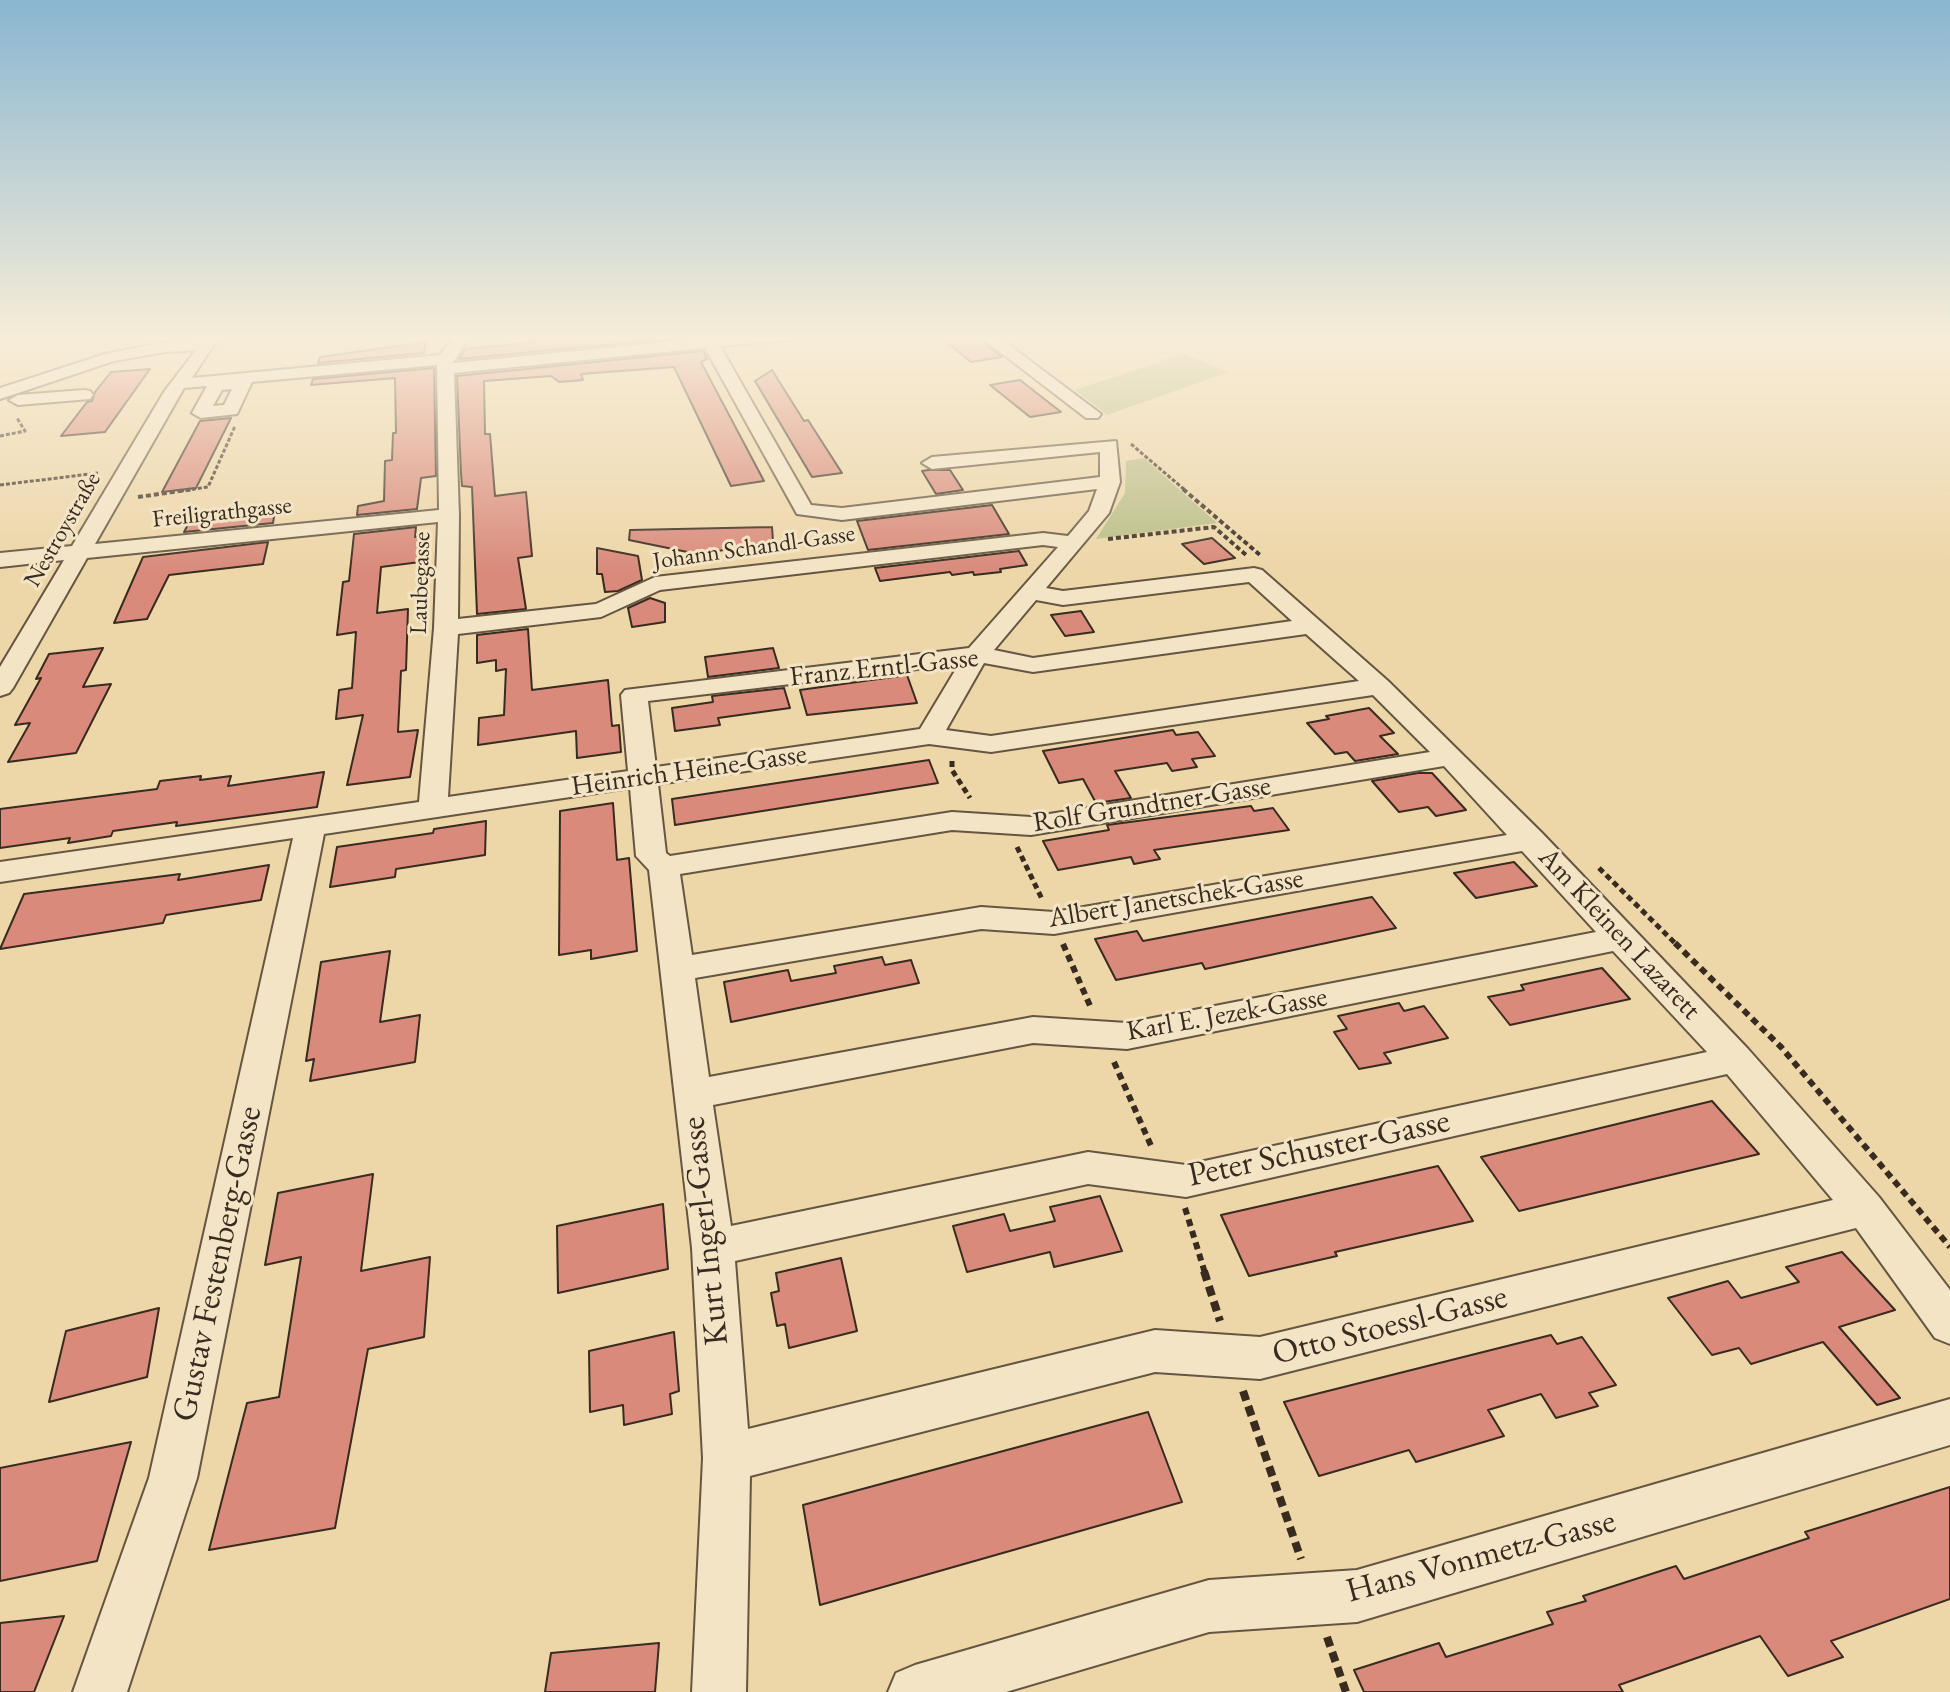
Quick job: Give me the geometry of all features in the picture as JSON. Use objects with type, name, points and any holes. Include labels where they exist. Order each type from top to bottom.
[{"type":"street","name":"Nestroystraße","points":[[0,688],[160,414]]},
{"type":"street","name":"Laubegasse","points":[[433,809],[446,628],[449,515],[446,414]]},
{"type":"street","points":[[749,414],[804,510],[842,514],[1110,482]]},
{"type":"street","points":[[929,736],[977,654],[1099,513],[1110,482],[1109,445],[932,463]]},
{"type":"street","name":"Freiligrathgasse","points":[[0,560],[449,515]]},
{"type":"street","name":"Johann Schandl-Gasse","points":[[446,628],[601,610],[655,584],[1043,539],[1073,543]]},
{"type":"street","points":[[1028,592],[1063,598],[1254,575]]},
{"type":"street","name":"Am Kleinen Lazarett","points":[[1254,575],[1379,686],[1450,757],[1735,1059],[1865,1209],[1950,1324]]},
{"type":"street","name":"Franz Erntl-Gasse","points":[[643,777],[634,695],[977,654],[1033,665],[1310,626]]},
{"type":"street","name":"Heinrich Heine-Gasse","points":[[0,872],[929,736],[991,744],[1379,686]]},
{"type":"street","name":"Rolf Grundtner-Gasse","points":[[664,867],[952,821],[1031,826],[1450,757]]},
{"type":"street","name":"Kurt Ingerl-Gasse","points":[[643,777],[651,856],[664,867],[713,1248],[727,1458],[719,1692]]},
{"type":"street","name":"Gustav Festenberg-Gasse","points":[[100,1692],[173,1478],[310,828]]},
{"type":"street","name":"Albert Janetschek-Gasse","points":[[677,969],[981,918],[1054,923],[1531,840]]},
{"type":"street","name":"Karl E. Jezek-Gasse","points":[[691,1095],[1033,1030],[1127,1036],[1620,938]]},
{"type":"street","name":"Peter Schuster-Gasse","points":[[713,1248],[1088,1168],[1186,1181],[1735,1059]]},
{"type":"street","name":"Otto Stoessl-Gasse","points":[[727,1458],[1155,1351],[1260,1358],[1865,1209]]},
{"type":"street","name":"Hans Vonmetz-Gasse","points":[[915,1692],[1209,1606],[1357,1596],[1950,1422]]},
{"type":"path","points":[[0,436],[25,431],[13,414]]},
{"type":"path","points":[[110,500],[193,493],[208,487],[241,414]]},
{"type":"path","points":[[0,485],[127,470]]},
{"type":"path","points":[[1073,543],[1214,527],[1257,564],[1254,575]]},
{"type":"path","points":[[1216,529],[1227,527]]},
{"type":"green space","points":[[1144,458],[1217,523],[1096,539],[1125,493],[1126,461]]},
{"type":"building","points":[[78,414],[118,414],[105,432],[61,436]]},
{"type":"building","points":[[396,414],[435,414],[436,476],[421,478],[417,509],[357,515],[358,506],[384,501],[385,461],[392,460],[393,433],[396,433]]},
{"type":"building","points":[[459,414],[485,414],[485,434],[490,434],[495,496],[526,492],[532,556],[518,558],[526,609],[477,614],[472,487],[462,486]]},
{"type":"building","points":[[696,414],[729,414],[764,481],[731,486]]},
{"type":"building","points":[[775,414],[800,414],[804,421],[808,420],[842,473],[812,477]]},
{"type":"building","points":[[231,418],[196,488],[162,492],[200,421]]},
{"type":"building","points":[[950,470],[963,490],[936,494],[922,471]]},
{"type":"building","points":[[992,505],[1009,534],[868,550],[857,521]]},
{"type":"building","points":[[275,511],[273,523],[184,532],[191,519]]},
{"type":"building","points":[[416,527],[415,537],[421,536],[420,562],[381,567],[377,613],[408,609],[406,670],[401,671],[398,732],[418,730],[410,777],[347,785],[363,715],[336,719],[339,690],[352,688],[356,632],[337,635],[343,582],[349,581],[354,534]]},
{"type":"building","points":[[772,527],[773,541],[718,551],[707,556],[629,540],[630,530]]},
{"type":"building","points":[[1212,538],[1235,558],[1204,564],[1182,544]]},
{"type":"building","points":[[268,542],[263,564],[169,575],[147,619],[114,623],[143,557]]},
{"type":"building","points":[[597,548],[638,556],[642,580],[618,591],[605,592],[602,574],[597,574]]},
{"type":"building","points":[[1019,551],[1027,565],[1000,569],[1001,572],[952,575],[950,572],[880,581],[875,568]]},
{"type":"building","points":[[650,598],[665,603],[665,622],[632,627],[628,608]]},
{"type":"building","points":[[1081,611],[1094,632],[1065,636],[1051,615]]},
{"type":"building","points":[[528,629],[532,690],[608,680],[612,726],[619,725],[621,752],[577,758],[576,731],[478,745],[479,718],[504,715],[506,669],[496,671],[496,660],[477,663],[477,635]]},
{"type":"building","points":[[103,648],[83,687],[111,684],[76,753],[8,762],[30,723],[15,725],[41,678],[36,679],[49,654]]},
{"type":"building","points":[[773,648],[779,668],[708,677],[705,657]]},
{"type":"building","points":[[907,675],[917,703],[807,715],[800,690]]},
{"type":"building","points":[[784,688],[790,708],[718,718],[720,725],[675,731],[672,708],[713,702],[712,696]]},
{"type":"building","points":[[1369,708],[1394,733],[1380,736],[1398,754],[1355,761],[1347,752],[1335,754],[1307,723],[1329,719],[1326,716]]},
{"type":"building","points":[[1173,730],[1176,735],[1198,732],[1215,756],[1192,759],[1197,767],[1172,771],[1167,763],[1115,771],[1131,798],[1096,803],[1083,779],[1059,783],[1043,751]]},
{"type":"building","points":[[929,760],[938,783],[675,825],[672,799]]},
{"type":"building","points":[[324,772],[317,807],[113,831],[111,836],[68,843],[70,838],[0,848],[0,809],[157,789],[160,781],[201,776],[200,780],[231,776],[228,786]]},
{"type":"building","points":[[1432,773],[1466,810],[1436,816],[1428,807],[1399,812],[1372,781]]},
{"type":"building","points":[[613,803],[617,860],[629,858],[637,951],[591,959],[591,950],[559,955],[560,811]]},
{"type":"building","points":[[1251,806],[1254,811],[1273,808],[1289,830],[1154,850],[1160,859],[1134,864],[1131,857],[1058,870],[1043,841],[1109,830],[1107,825]]},
{"type":"building","points":[[486,821],[485,855],[396,869],[395,877],[330,887],[337,847],[433,833],[434,829]]},
{"type":"building","points":[[1514,862],[1537,886],[1476,898],[1454,873]]},
{"type":"building","points":[[269,865],[261,900],[166,915],[163,923],[0,949],[24,894],[180,874],[178,880]]},
{"type":"building","points":[[1372,897],[1396,928],[1205,969],[1202,963],[1116,980],[1095,939],[1137,931],[1143,941]]},
{"type":"building","points":[[390,951],[380,1022],[420,1015],[415,1062],[310,1081],[314,1059],[306,1061],[321,962]]},
{"type":"building","points":[[882,957],[885,965],[911,960],[919,983],[731,1022],[724,982],[788,970],[791,981],[836,973],[834,966]]},
{"type":"building","points":[[1602,968],[1630,999],[1510,1025],[1488,997],[1524,990],[1521,985]]},
{"type":"building","points":[[1399,1003],[1404,1011],[1424,1006],[1448,1038],[1384,1053],[1391,1063],[1359,1069],[1334,1032],[1347,1029],[1338,1016]]},
{"type":"building","points":[[1712,1101],[1759,1154],[1519,1211],[1481,1157]]},
{"type":"building","points":[[1438,1166],[1473,1221],[1335,1252],[1337,1256],[1249,1276],[1221,1215]]},
{"type":"building","points":[[373,1174],[361,1271],[430,1257],[424,1337],[368,1349],[335,1528],[209,1550],[247,1403],[279,1397],[301,1257],[265,1265],[278,1193]]},
{"type":"building","points":[[1100,1196],[1122,1251],[1054,1267],[1050,1252],[967,1272],[953,1226],[1004,1214],[1010,1231],[1055,1221],[1050,1207]]},
{"type":"building","points":[[663,1204],[668,1269],[558,1293],[557,1226]]},
{"type":"building","points":[[1842,1252],[1895,1310],[1839,1327],[1900,1398],[1877,1405],[1823,1342],[1751,1364],[1739,1348],[1712,1355],[1668,1298],[1728,1281],[1741,1298],[1799,1282],[1786,1267]]},
{"type":"building","points":[[841,1258],[857,1331],[789,1348],[785,1324],[777,1326],[771,1293],[779,1291],[776,1273]]},
{"type":"building","points":[[159,1308],[147,1377],[49,1402],[66,1331]]},
{"type":"building","points":[[674,1332],[679,1391],[670,1394],[672,1414],[624,1425],[623,1405],[590,1412],[589,1351]]},
{"type":"building","points":[[1551,1335],[1557,1344],[1582,1337],[1616,1385],[1589,1393],[1598,1406],[1556,1418],[1541,1394],[1488,1410],[1504,1436],[1416,1462],[1409,1450],[1319,1476],[1284,1402]]},
{"type":"building","points":[[1148,1412],[1182,1502],[820,1605],[803,1505]]},
{"type":"building","points":[[131,1442],[97,1561],[0,1581],[0,1468]]},
{"type":"building","points":[[1950,1487],[1950,1599],[1831,1641],[1843,1657],[1788,1676],[1760,1636],[1619,1685],[1623,1692],[1364,1692],[1354,1670],[1439,1643],[1446,1657],[1553,1624],[1547,1612],[1586,1601],[1583,1596],[1676,1566],[1684,1579],[1809,1538],[1805,1532]]},
{"type":"building","points":[[64,1616],[34,1692],[0,1692],[0,1623]]},
{"type":"building","points":[[659,1643],[655,1692],[545,1692],[551,1653]]}]
